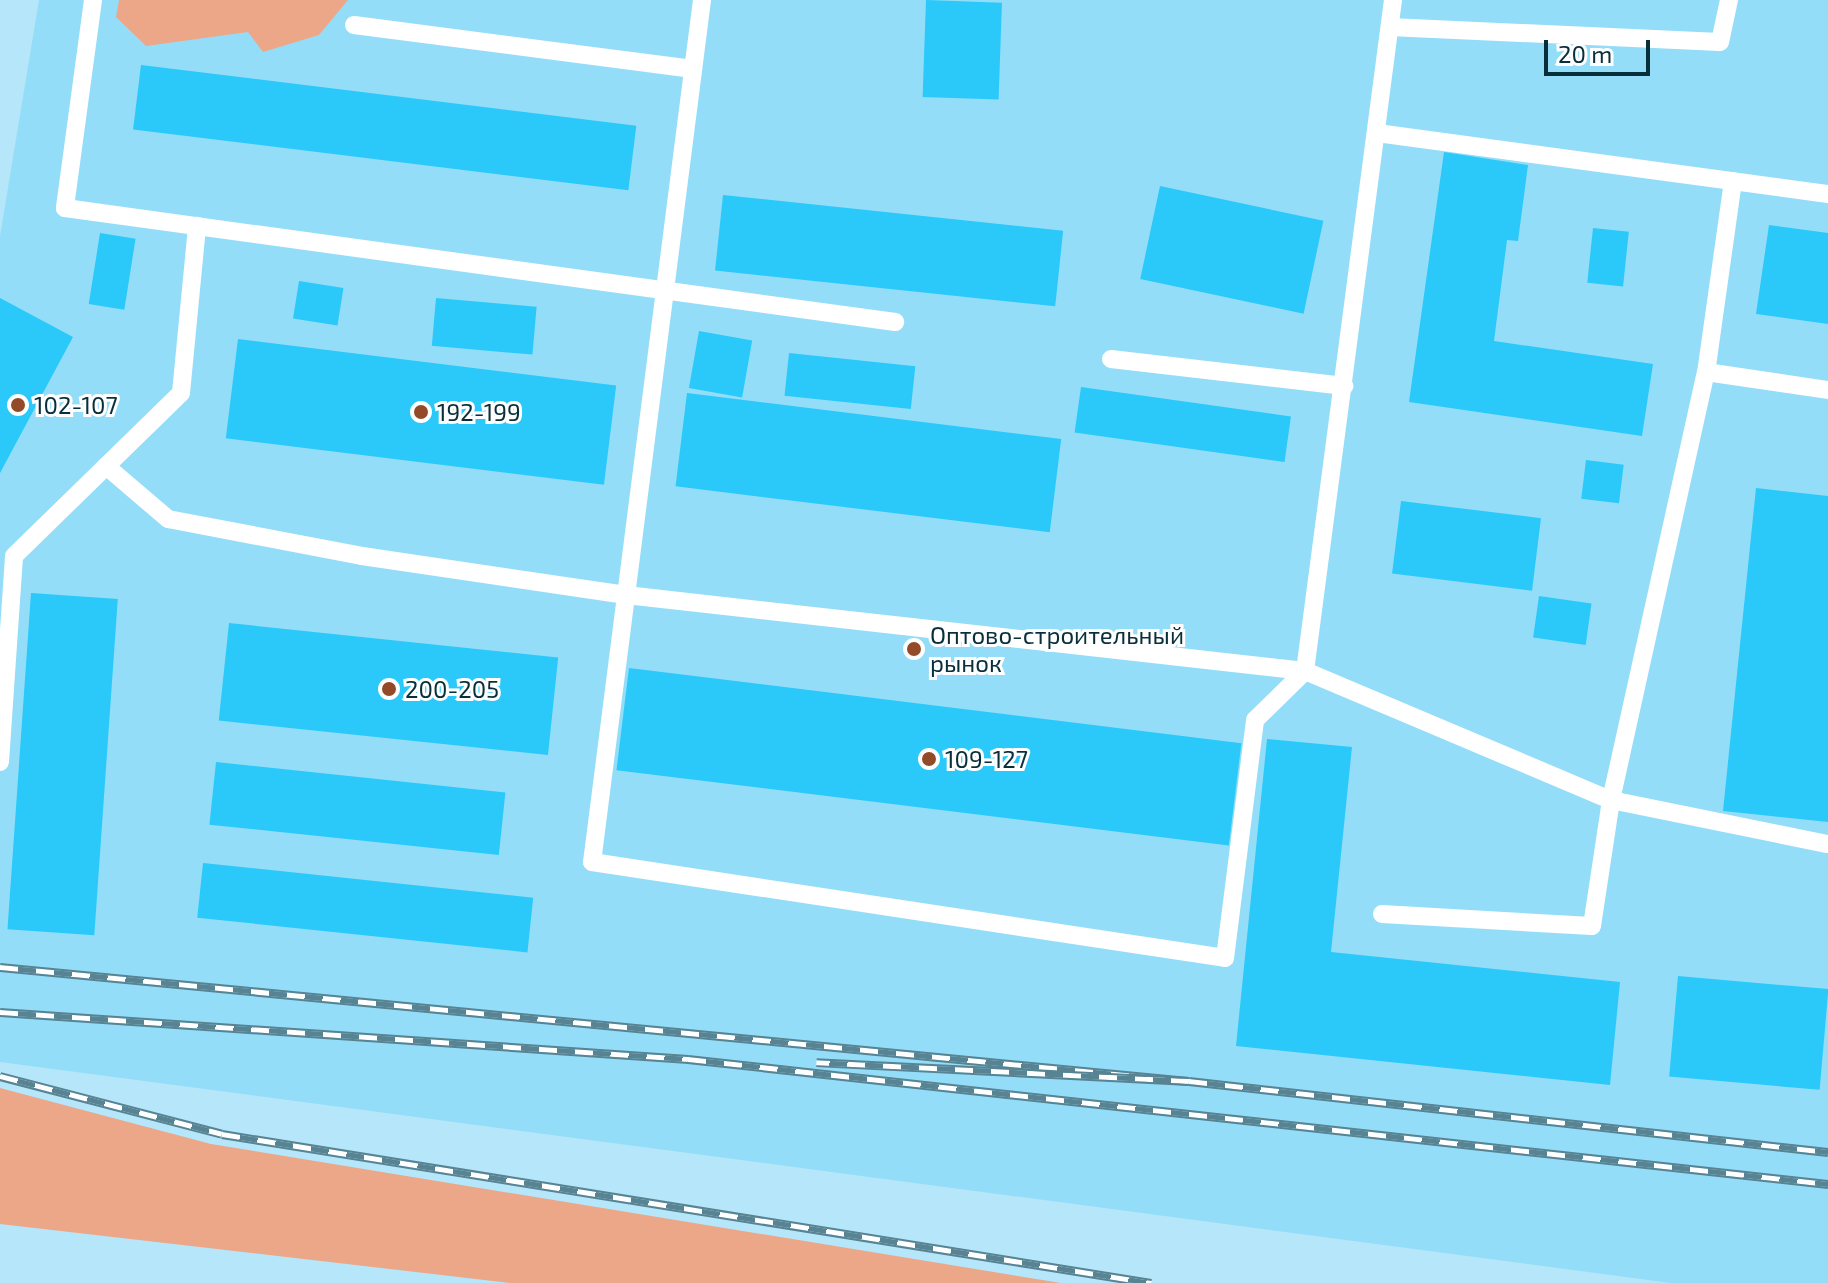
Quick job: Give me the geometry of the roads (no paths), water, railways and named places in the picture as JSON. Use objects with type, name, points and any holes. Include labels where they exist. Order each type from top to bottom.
[{"type":"lane","points":[[93,0],[65,208],[895,322]]},
{"type":"lane","points":[[702,0],[592,862],[1225,958],[1255,720],[1305,671],[1393,0]]},
{"type":"lane","points":[[1390,27],[1720,42],[1729,0]]},
{"type":"lane","points":[[354,25],[693,69]]},
{"type":"lane","points":[[1377,133],[1828,194]]},
{"type":"lane","points":[[1382,914],[1592,926],[1611,800],[1706,372],[1733,181]]},
{"type":"lane","points":[[0,762],[14,556],[181,393],[197,226]]},
{"type":"lane","points":[[1111,359],[1344,386]]},
{"type":"lane","points":[[1706,372],[1828,390]]},
{"type":"lane","points":[[106,466],[168,519],[626,595],[1305,671],[1611,800],[1828,844]]},
{"type":"railway","points":[[0,967],[1189,1081],[816,1062]]},
{"type":"railway","points":[[0,1012],[688,1059],[1828,1184]]},
{"type":"railway","points":[[0,1076],[222,1134],[1151,1283]]},
{"type":"railway","points":[[1189,1081],[1828,1152]]},
{"type":"place","name":"102-107","points":[[18,405]]},
{"type":"place","name":"192-199","points":[[421,412]]},
{"type":"place","name":"Оптово-строительный рынок","points":[[914,649]]},
{"type":"place","name":"200-205","points":[[389,689]]},
{"type":"place","name":"109-127","points":[[929,759]]}]
